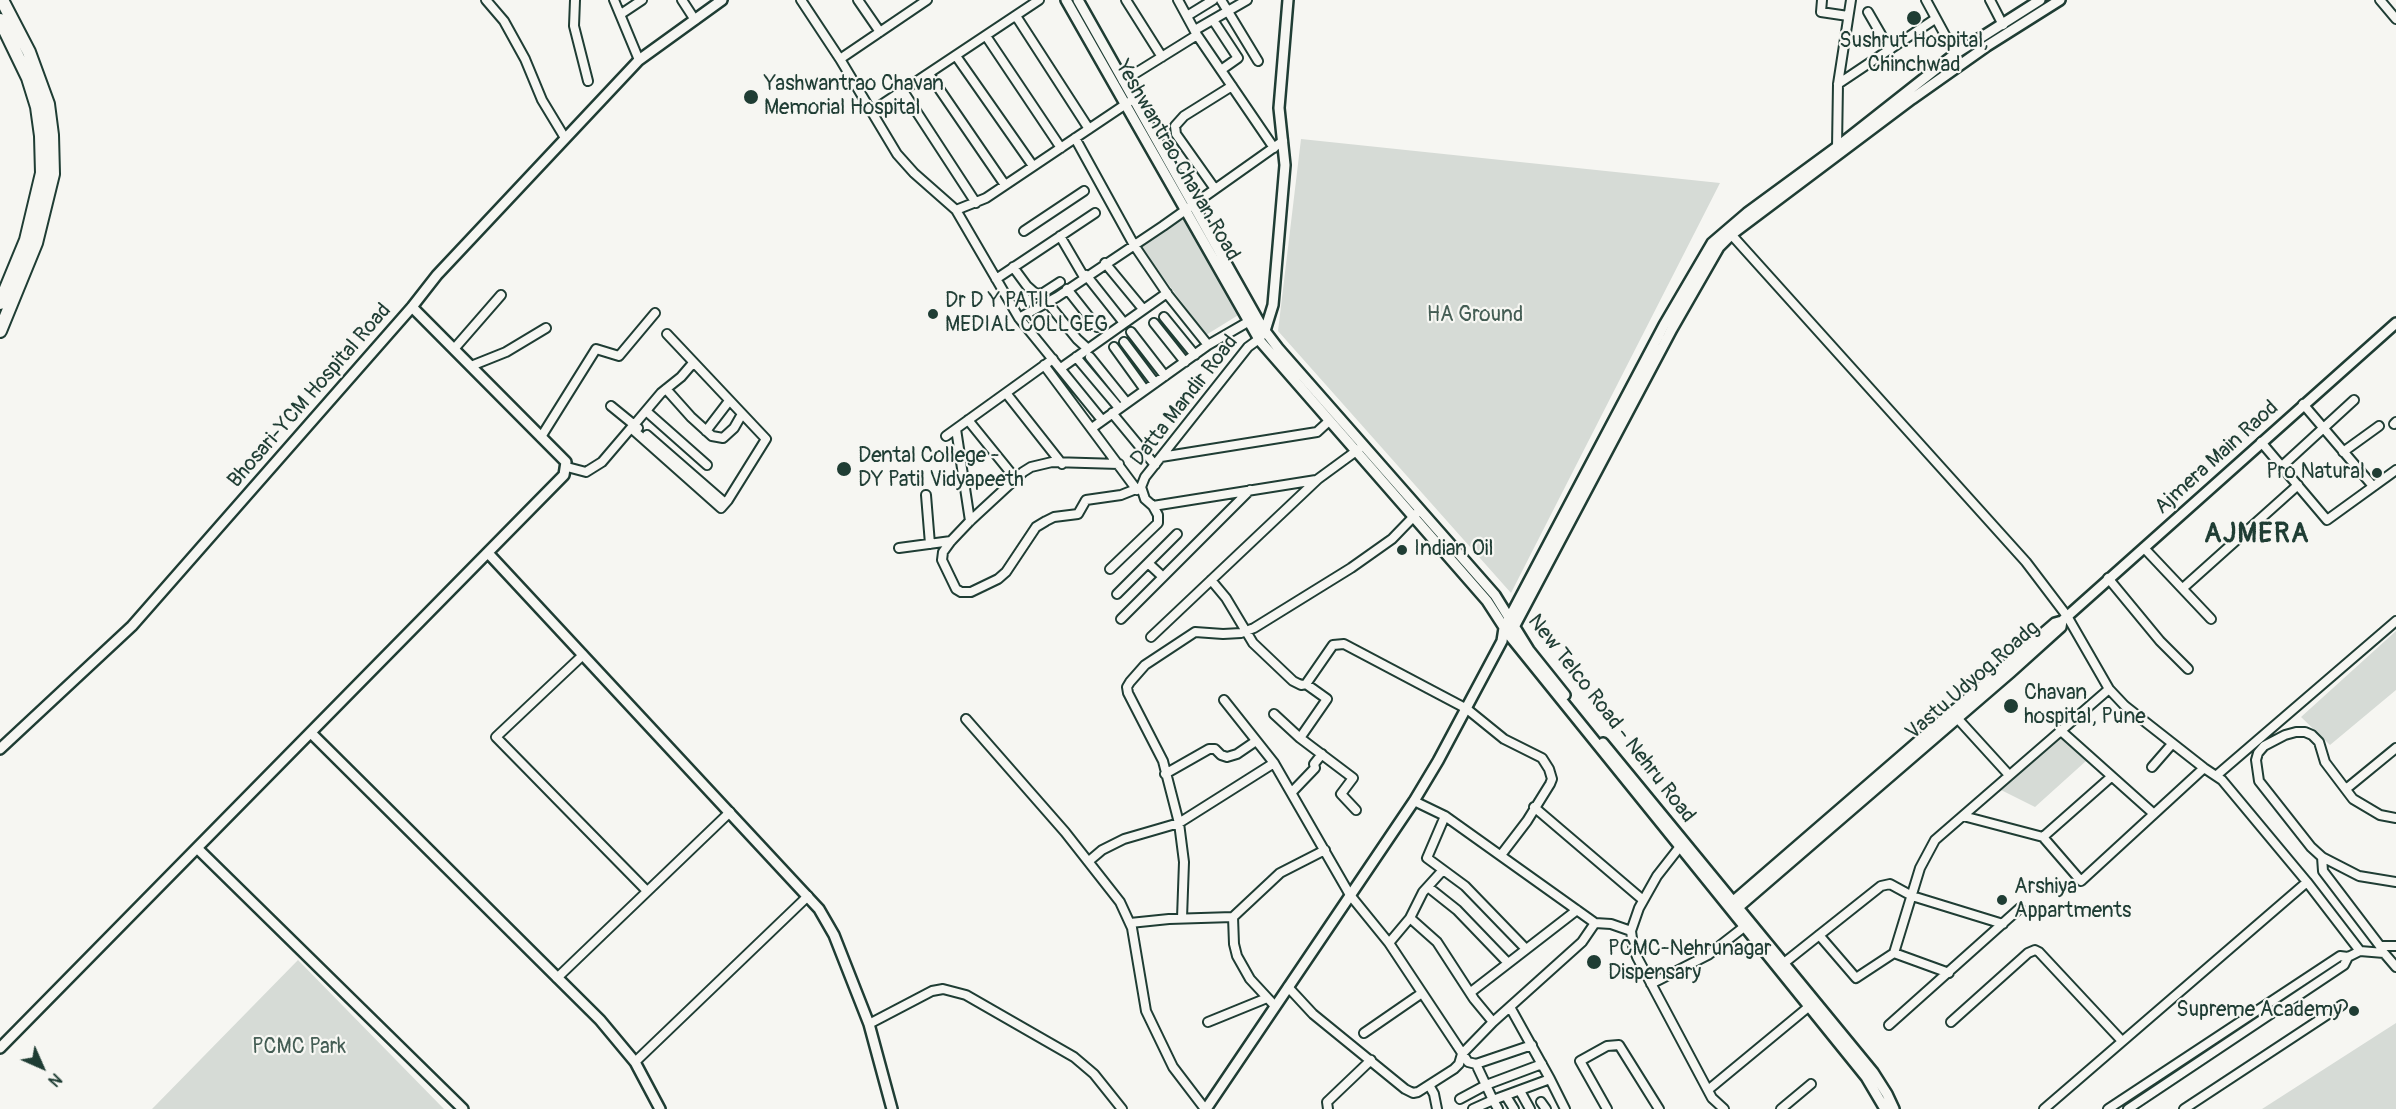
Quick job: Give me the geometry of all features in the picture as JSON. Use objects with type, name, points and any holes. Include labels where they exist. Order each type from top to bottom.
[{"type":"highway","points":[[0,331],[36,243],[53,174],[48,104],[38,74],[2,0]]},
{"type":"highway","points":[[0,20],[28,78],[37,107],[41,135],[42,173],[26,240],[0,303]]},
{"type":"street","points":[[486,0],[504,21],[525,59],[546,107],[565,138]]},
{"type":"street","points":[[575,0],[574,26],[588,81]]},
{"type":"street","points":[[614,0],[639,60]]},
{"type":"street","points":[[621,14],[642,0]]},
{"type":"street","points":[[682,0],[694,20]]},
{"type":"street","name":"Bhosari-YCM Hospital Road","points":[[0,748],[132,627],[412,307],[437,275],[639,60],[722,0]]},
{"type":"street","points":[[801,0],[905,164],[956,210],[1019,318],[1102,420]]},
{"type":"street","points":[[858,0],[880,32]]},
{"type":"street","points":[[840,59],[927,0]]},
{"type":"street","points":[[872,111],[1039,0]]},
{"type":"street","name":"Yeshwantrao Chavan Road","points":[[1066,0],[1124,105],[1189,207]]},
{"type":"street","name":"Yeshwantrao Chavan Road","points":[[1078,0],[1189,207],[1262,336]]},
{"type":"street","points":[[1126,0],[1162,57]]},
{"type":"street","points":[[1179,0],[1196,32],[1274,148]]},
{"type":"street","points":[[1187,16],[1213,0]]},
{"type":"street","points":[[1221,0],[1258,61]]},
{"type":"street","points":[[1123,81],[1162,57],[1213,20],[1247,0]]},
{"type":"street","points":[[1262,336],[1273,305],[1285,165],[1279,108],[1288,0]]},
{"type":"street","points":[[1822,0],[1821,12],[1848,16]]},
{"type":"street","points":[[1839,150],[1838,84],[1851,0]]},
{"type":"street","points":[[1926,0],[1961,65]]},
{"type":"street","points":[[1990,0],[2003,25]]},
{"type":"street","points":[[1839,150],[1955,54],[2040,0]]},
{"type":"street","points":[[1510,618],[1664,325],[1712,243],[1839,150],[1961,65],[2060,0]]},
{"type":"street","points":[[2380,0],[2396,18]]},
{"type":"street","points":[[1868,12],[1890,50]]},
{"type":"street","points":[[1016,16],[1089,129]]},
{"type":"street","points":[[1838,84],[1935,19]]},
{"type":"street","points":[[1213,20],[1238,57],[1221,70]]},
{"type":"street","points":[[986,36],[1061,148]]},
{"type":"street","points":[[956,56],[1033,166]]},
{"type":"street","points":[[929,74],[1005,185]]},
{"type":"street","points":[[1215,189],[1176,134],[1175,126],[1184,116],[1232,86]]},
{"type":"street","points":[[903,91],[975,202]]},
{"type":"street","points":[[956,210],[1005,185],[1133,100]]},
{"type":"street","points":[[1075,138],[1134,245],[1167,293],[1209,345]]},
{"type":"street","points":[[1019,318],[1134,245],[1283,141]]},
{"type":"street","points":[[1024,231],[1084,190]]},
{"type":"street","points":[[996,279],[1095,213]]},
{"type":"street","points":[[1729,232],[2026,562],[2109,690],[2172,744],[2217,775],[2247,808],[2360,951]]},
{"type":"street","points":[[966,719],[1089,861],[1120,902],[1130,923],[1146,1011],[1173,1067],[1205,1109],[1414,801],[1467,709],[1672,329],[1729,232]]},
{"type":"street","points":[[1060,236],[1085,276],[1124,323]]},
{"type":"street","points":[[1105,263],[1143,309]]},
{"type":"street","points":[[1013,267],[1036,294],[1043,293],[1060,282]]},
{"type":"street","points":[[1067,289],[1097,327]]},
{"type":"street","points":[[1061,368],[1076,357],[1089,352],[1124,323],[1167,293]]},
{"type":"street","points":[[454,349],[501,295]]},
{"type":"street","points":[[1047,302],[1089,352],[1127,403]]},
{"type":"street","points":[[0,1048],[562,478],[567,467],[566,462],[412,307]]},
{"type":"street","points":[[541,437],[596,349],[619,356],[655,313]]},
{"type":"street","points":[[1164,317],[1195,355]]},
{"type":"street","points":[[1092,428],[1209,345],[1252,319]]},
{"type":"street","points":[[1154,323],[1185,362]]},
{"type":"street","name":"Ajmera Main Raod","points":[[2064,618],[2396,323]]},
{"type":"street","points":[[471,366],[506,352],[546,328]]},
{"type":"street","points":[[1131,332],[1165,376]]},
{"type":"street","points":[[610,407],[721,508],[766,439],[667,334]]},
{"type":"street","name":"New Telco Road - Nehru Road","points":[[1262,336],[1329,421],[1360,449]]},
{"type":"street","name":"New Telco Road - Nehru Road","points":[[1262,336],[1416,513],[1487,601],[1507,633],[1529,650],[1781,966],[1873,1072],[1888,1106]]},
{"type":"street","name":"Datta Mandir Road","points":[[1139,489],[1145,477],[1248,347],[1262,336]]},
{"type":"street","points":[[1124,342],[1155,383]]},
{"type":"street","points":[[1113,347],[1145,390]]},
{"type":"street","points":[[1076,357],[1155,465]]},
{"type":"street","points":[[946,436],[1053,359]]},
{"type":"street","points":[[567,467],[586,472],[602,462],[666,389],[693,363]]},
{"type":"street","points":[[1044,365],[1158,515],[1155,528],[1110,570]]},
{"type":"street","points":[[666,389],[712,436],[723,438],[734,428],[742,414]]},
{"type":"street","points":[[1006,393],[1062,464]]},
{"type":"street","points":[[2281,467],[2354,400]]},
{"type":"street","points":[[706,431],[729,401]]},
{"type":"street","points":[[2303,404],[2372,485]]},
{"type":"street","points":[[646,411],[707,465]]},
{"type":"street","points":[[968,420],[1015,478]]},
{"type":"street","points":[[1161,457],[1317,432],[1329,421]]},
{"type":"street","points":[[2343,452],[2379,426]]},
{"type":"street","points":[[956,429],[970,521]]},
{"type":"street","points":[[2261,442],[2327,520],[2372,485],[2396,470]]},
{"type":"street","points":[[1151,637],[1318,479],[1360,449]]},
{"type":"street","points":[[1119,464],[1052,462],[1031,467],[1015,478],[970,521],[943,552],[942,560],[956,588],[961,592],[971,592],[998,579],[1006,572],[1036,527],[1054,517],[1078,514],[1086,500],[1121,495],[1139,489]]},
{"type":"street","points":[[1153,506],[1318,479]]},
{"type":"street","points":[[2183,588],[2298,485]]},
{"type":"street","points":[[1121,619],[1250,490]]},
{"type":"street","points":[[926,495],[930,544]]},
{"type":"street","points":[[1176,918],[1184,862],[1179,823],[1163,761],[1138,717],[1127,687],[1144,665],[1196,632],[1223,634],[1254,628],[1352,568],[1392,539],[1416,513]]},
{"type":"street","name":"New Telco Road - Nehru Road","points":[[1416,513],[1495,595],[1510,618],[1507,633]]},
{"type":"street","points":[[1117,594],[1177,534]]},
{"type":"street","points":[[899,548],[951,541]]},
{"type":"street","points":[[2144,548],[2211,619]]},
{"type":"street","points":[[488,553],[819,909],[834,935],[869,1024],[892,1109]]},
{"type":"street","points":[[1148,563],[1163,577]]},
{"type":"street","points":[[2108,578],[2160,641],[2188,669]]},
{"type":"street","points":[[1211,580],[1226,598],[1253,643],[1293,681],[1301,685],[1306,684],[1327,699],[1300,738]]},
{"type":"street","name":"Vastu Udyog Roadg","points":[[1733,906],[2061,627],[2064,618]]},
{"type":"street","points":[[2217,775],[2394,626]]},
{"type":"street","points":[[1306,684],[1333,645],[1344,644],[1467,709],[1504,739],[1546,762],[1552,779],[1527,821],[1501,855]]},
{"type":"street","points":[[583,655],[496,737],[647,891]]},
{"type":"street","points":[[1819,935],[1856,978],[1894,953],[1928,849],[2060,730],[2109,690]]},
{"type":"street","points":[[1224,700],[1274,763],[1350,895],[1389,943],[1470,1064],[1532,1045]]},
{"type":"street","points":[[1274,714],[1300,738],[1353,778],[1341,794],[1356,810]]},
{"type":"street","points":[[1954,720],[2009,775]]},
{"type":"street","points":[[2060,730],[2154,814]]},
{"type":"street","points":[[2396,818],[2370,811],[2353,799],[2325,762],[2319,742],[2312,735],[2305,732],[2285,735],[2264,746],[2258,753],[2256,760],[2259,781],[2311,847],[2322,856],[2360,876],[2396,882]]},
{"type":"street","points":[[311,733],[600,1020],[635,1062],[660,1109]]},
{"type":"street","points":[[1165,774],[1209,749],[1215,749],[1227,757],[1237,754],[1256,741]]},
{"type":"street","points":[[2152,766],[2172,744]]},
{"type":"street","points":[[2346,789],[2396,748]]},
{"type":"street","points":[[1292,792],[1315,768],[1314,764],[1322,754]]},
{"type":"street","points":[[1089,861],[1102,850],[1124,839],[1179,823],[1274,763]]},
{"type":"street","points":[[1963,816],[2043,837],[2081,881],[2204,768]]},
{"type":"street","points":[[2043,837],[2111,777]]},
{"type":"street","points":[[1414,801],[1445,816],[1595,923],[1611,924],[1631,931]]},
{"type":"street","points":[[1534,807],[1643,900]]},
{"type":"street","points":[[557,978],[730,812]]},
{"type":"street","points":[[1445,816],[1427,858],[1476,896],[1526,949]]},
{"type":"street","points":[[1682,844],[1643,900],[1631,931],[1637,957],[1651,984],[1712,1098],[1724,1109]]},
{"type":"street","points":[[197,848],[463,1109]]},
{"type":"street","points":[[1130,923],[1176,918],[1233,917],[1280,873],[1325,850]]},
{"type":"street","points":[[2322,856],[2323,871],[2380,946],[2396,946]]},
{"type":"street","points":[[1389,943],[1410,918],[1428,887],[1443,870]]},
{"type":"street","points":[[2044,1109],[2307,882]]},
{"type":"street","points":[[1781,966],[1881,886],[1890,884],[1911,896],[2003,924]]},
{"type":"street","points":[[1428,887],[1457,910],[1508,963]]},
{"type":"street","points":[[635,1062],[808,896]]},
{"type":"street","name":"New Telco Road - Nehru Road","points":[[1733,906],[1744,927],[1781,966]]},
{"type":"street","points":[[1889,1025],[2020,908]]},
{"type":"street","points":[[1471,992],[1577,910]]},
{"type":"street","points":[[1233,917],[1237,956],[1250,979],[1275,1006]]},
{"type":"street","points":[[1410,918],[1437,942],[1493,1022]]},
{"type":"street","points":[[1288,987],[1313,1014],[1409,1092],[1421,1091],[1454,1070],[1462,1054],[1493,1022],[1582,942],[1595,923]]},
{"type":"street","points":[[1651,984],[1708,955],[1744,927]]},
{"type":"street","points":[[1951,1022],[2028,952],[2035,950],[2122,1041]]},
{"type":"street","points":[[2108,1109],[2340,956],[2348,957],[2360,951],[2384,952],[2396,967]]},
{"type":"street","points":[[1894,953],[1949,973]]},
{"type":"street","points":[[2128,1109],[2344,965],[2348,957]]},
{"type":"street","points":[[2308,977],[2313,986]]},
{"type":"street","points":[[869,1024],[932,991],[944,989],[966,995],[1074,1057],[1094,1074],[1122,1109]]},
{"type":"street","points":[[1364,1033],[1422,993]]},
{"type":"street","points":[[1208,1022],[1267,998]]},
{"type":"street","points":[[1708,1090],[1812,1004]]},
{"type":"street","points":[[2184,1109],[2342,1005]]},
{"type":"street","points":[[1510,1007],[1565,1109]]},
{"type":"street","points":[[2258,1010],[2265,1018]]},
{"type":"street","points":[[1607,1109],[1580,1061],[1607,1046],[1619,1045],[1659,1109]]},
{"type":"street","points":[[1328,1109],[1327,1102],[1371,1060]]},
{"type":"street","points":[[1476,1064],[1498,1109]]},
{"type":"street","points":[[1460,1099],[1486,1085],[1542,1064]]},
{"type":"street","points":[[2162,1073],[2168,1082]]},
{"type":"street","points":[[1473,1109],[1484,1107],[1493,1100],[1550,1079]]},
{"type":"street","points":[[1781,1109],[1811,1084]]},
{"type":"street","points":[[1429,1086],[1434,1094],[1437,1109]]},
{"type":"street","points":[[1520,1090],[1530,1109]]},
{"type":"street","points":[[1506,1096],[1514,1109]]},
{"type":"green space","name":"HA Ground","points":[[1301,139],[1720,183],[1511,593],[1278,331]]},
{"type":"green space","points":[[1185,213],[1240,314],[1206,335],[1140,246]]},
{"type":"green space","points":[[2396,631],[2396,690],[2330,745],[2301,717]]},
{"type":"green space","points":[[2059,734],[2086,761],[2035,807],[1997,788]]},
{"type":"green space","name":"PCMC Park","points":[[298,960],[444,1109],[152,1109]]},
{"type":"green space","points":[[2396,1023],[2396,1109],[2262,1109]]},
{"type":"place","name":"Sushrut Hospital, Chinchwad","points":[[1914,18]]},
{"type":"place","name":"Yashwantrao Chavan Memorial Hospital","points":[[751,97]]},
{"type":"place","name":"Dr D Y PATIL MEDIAL COLLGEG","points":[[933,314]]},
{"type":"place","name":"Dental College - DY Patil Vidyapeeth","points":[[844,469]]},
{"type":"place","name":"Pro Natural","points":[[2377,473]]},
{"type":"place","name":"Indian Oil","points":[[1402,550]]},
{"type":"place","name":"Chavan hospital, Pune","points":[[2011,706]]},
{"type":"place","name":"Arshiya Appartments","points":[[2002,900]]},
{"type":"place","name":"PCMC-Nehrunagar Dispensary","points":[[1594,962]]},
{"type":"place","name":"Supreme Academy","points":[[2354,1011]]},
{"type":"district","name":"AJMERA","points":[[2257,535]]}]
